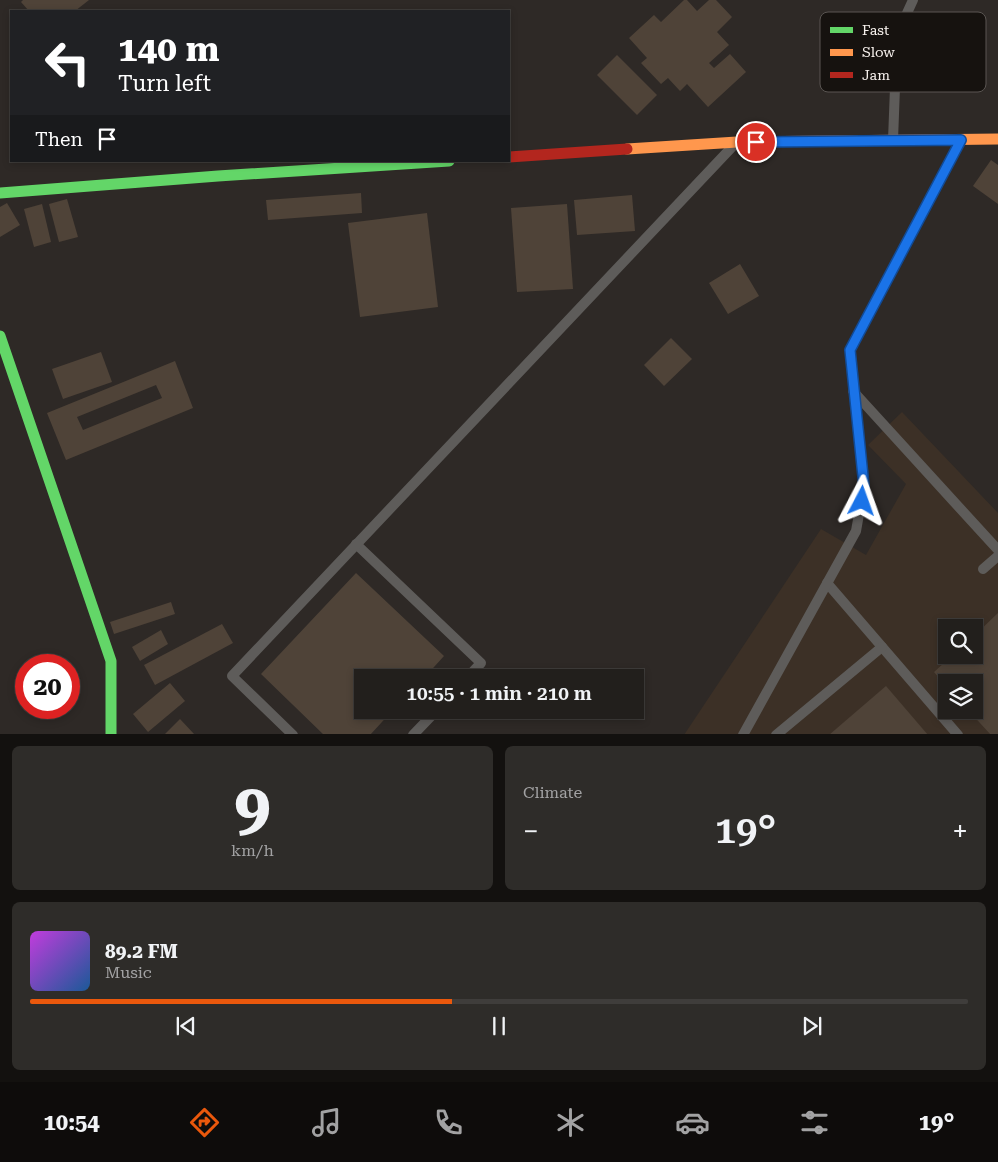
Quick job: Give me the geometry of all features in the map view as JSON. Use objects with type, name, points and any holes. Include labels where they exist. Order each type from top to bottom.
[{"type":"street","points":[[510,157],[737,142],[998,139]]},
{"type":"street","points":[[0,193],[434,162]]},
{"type":"street","points":[[0,336],[111,661],[111,734]]},
{"type":"lane","points":[[908,12],[913,0]]},
{"type":"lane","points":[[893,141],[895,92]]},
{"type":"lane","points":[[743,734],[856,532],[864,486],[850,350],[961,140]]},
{"type":"lane","points":[[293,734],[232,676],[737,142]]},
{"type":"lane","points":[[853,390],[998,550]]},
{"type":"lane","points":[[356,544],[481,663],[475,669]]},
{"type":"lane","points":[[983,569],[998,556]]},
{"type":"lane","points":[[828,583],[958,734]]},
{"type":"lane","points":[[776,734],[882,647]]},
{"type":"lane","points":[[414,734],[428,719]]},
{"type":"shaded area","points":[[902,412],[998,513],[998,734],[685,734],[821,529],[866,555],[906,484],[868,445]]},
{"type":"building","points":[[23,0],[89,0],[76,10],[28,10],[21,2]]},
{"type":"building","points":[[684,0],[687,0],[697,11],[709,0],[716,0],[732,17],[717,32],[729,45],[709,63],[714,68],[730,54],[746,72],[708,107],[687,84],[680,91],[668,78],[661,84],[641,63],[647,58],[629,38],[654,15],[661,22]]},
{"type":"building","points":[[617,55],[657,95],[637,115],[597,75]]},
{"type":"building","points":[[991,160],[998,165],[998,204],[973,186]]},
{"type":"building","points":[[361,193],[362,213],[268,220],[266,200]]},
{"type":"building","points":[[632,195],[635,231],[577,235],[574,200]]},
{"type":"building","points":[[67,199],[78,237],[59,242],[49,204]]},
{"type":"building","points":[[7,203],[20,225],[0,237],[0,207]]},
{"type":"building","points":[[42,204],[51,242],[34,247],[24,209]]},
{"type":"building","points":[[567,204],[573,289],[517,292],[511,208]]},
{"type":"building","points":[[427,213],[438,307],[360,317],[348,223]]},
{"type":"building","points":[[740,264],[759,296],[728,314],[709,283]]},
{"type":"building","points":[[671,338],[692,359],[664,386],[644,365]]},
{"type":"building","points":[[101,352],[112,382],[63,399],[52,369]]},
{"type":"building","points":[[175,361],[193,408],[66,460],[47,413]],"holes":[[[156,385],[162,398],[83,430],[77,417]]]},
{"type":"building","points":[[356,573],[444,656],[432,669],[354,669],[354,719],[385,719],[371,734],[323,734],[261,674]]},
{"type":"building","points":[[171,602],[175,614],[114,634],[110,622]]},
{"type":"building","points":[[998,613],[998,734],[990,734],[976,719],[983,719],[983,674],[938,674],[938,677],[934,672],[943,664],[983,664],[983,627]]},
{"type":"building","points":[[222,624],[233,643],[155,685],[144,665]]},
{"type":"building","points":[[161,630],[168,644],[140,661],[132,647]]},
{"type":"building","points":[[170,683],[185,701],[148,732],[133,714]]},
{"type":"building","points":[[886,686],[927,734],[830,734]]},
{"type":"building","points":[[180,719],[194,734],[165,734]]},
{"type":"traffic: fast","points":[[0,193],[434,162]]},
{"type":"traffic: fast","points":[[0,336],[111,661],[111,734]]},
{"type":"traffic: slow","points":[[627,149],[737,142],[998,139]]},
{"type":"traffic: jam","points":[[510,157],[627,149]]},
{"type":"route","points":[[756,142],[961,140],[850,350],[864,486],[862,501]]}]
